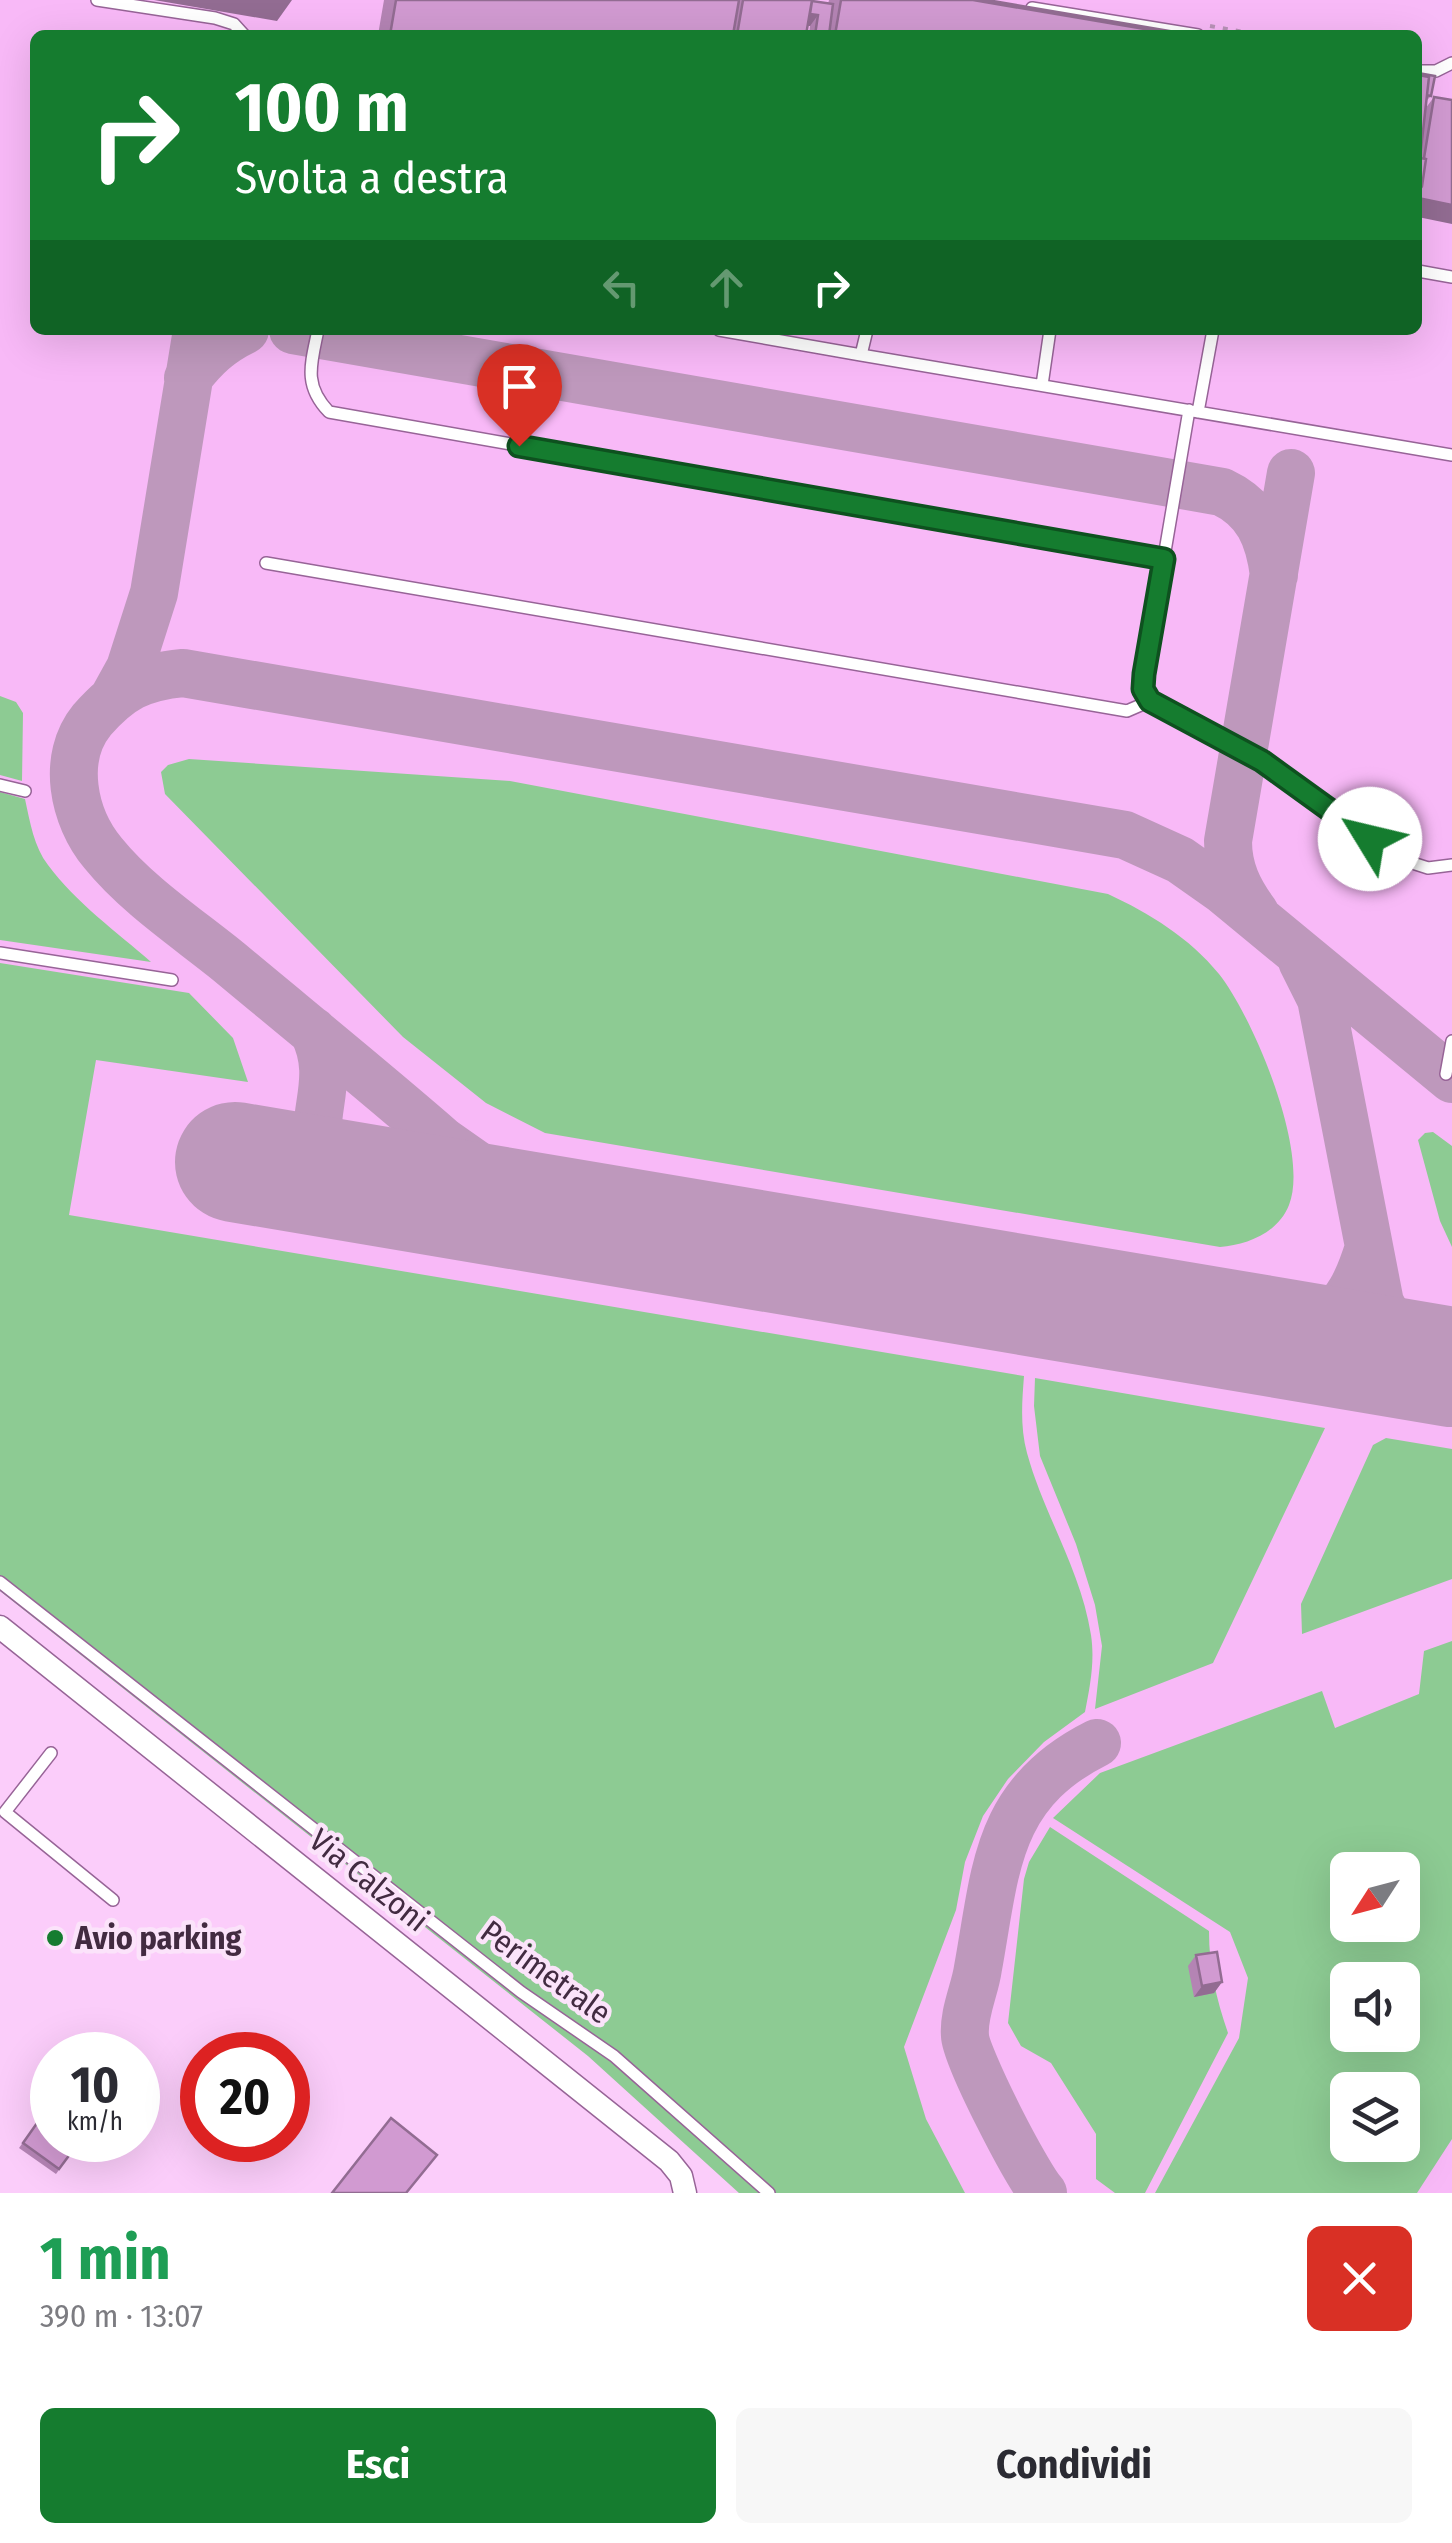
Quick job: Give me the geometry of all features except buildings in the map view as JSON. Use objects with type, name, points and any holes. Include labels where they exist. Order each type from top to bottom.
[{"type":"street","name":"Via Calzoni","points":[[0,1627],[669,2160],[682,2176],[685,2193]]},
{"type":"lane","points":[[97,0],[215,18],[239,30]]},
{"type":"lane","points":[[1019,6],[1167,30]]},
{"type":"lane","points":[[1422,71],[1436,71],[1452,63]]},
{"type":"lane","points":[[1422,272],[1452,277]]},
{"type":"lane","points":[[317,335],[311,383],[314,397],[329,412],[1164,559]]},
{"type":"lane","points":[[748,335],[1452,455]]},
{"type":"lane","points":[[861,354],[866,335]]},
{"type":"lane","points":[[1042,385],[1049,335]]},
{"type":"lane","points":[[1211,335],[1164,559],[1143,689],[1150,701],[1262,761],[1398,858],[1428,868],[1452,865]]},
{"type":"lane","points":[[266,563],[1127,711],[1150,701]]},
{"type":"lane","points":[[0,785],[25,791]]},
{"type":"lane","points":[[0,953],[172,980]]},
{"type":"lane","points":[[1446,1074],[1452,1041]]},
{"type":"lane","name":"Perimetrale","points":[[0,1582],[521,1992],[614,2056],[769,2193]]},
{"type":"lane","points":[[52,1753],[2,1813],[113,1900]]},
{"type":"shaded area","points":[[0,0],[1452,0],[1452,2193],[739,2193],[588,2056],[0,1591]]},
{"type":"green space","points":[[0,696],[16,702],[23,713],[22,781],[0,775]]},
{"type":"green space","points":[[189,759],[510,781],[1108,894],[1182,938],[1208,961],[1233,994],[1262,1052],[1285,1120],[1292,1153],[1289,1205],[1277,1223],[1260,1236],[1220,1247],[545,1133],[486,1103],[403,1037],[165,794],[161,772],[168,765]]},
{"type":"green space","points":[[0,792],[25,799],[36,842],[48,865],[83,904],[151,962],[0,940]]},
{"type":"green space","points":[[0,963],[189,993],[233,1038],[248,1082],[96,1060],[69,1215],[1024,1376],[1022,1424],[1027,1453],[1079,1588],[1091,1635],[1092,1664],[1085,1712],[1044,1742],[1008,1779],[983,1816],[965,1862],[956,1910],[904,2047],[926,2119],[965,2193],[739,2193],[588,2056],[0,1591]]},
{"type":"green space","points":[[1433,1132],[1452,1146],[1452,1247],[1440,1221],[1418,1140]]},
{"type":"green space","points":[[1035,1378],[1325,1428],[1213,1663],[1095,1709],[1102,1646],[1095,1605],[1076,1544],[1040,1456]]},
{"type":"green space","points":[[1386,1438],[1452,1449],[1452,1579],[1302,1634],[1301,1604],[1373,1445]]},
{"type":"green space","points":[[1452,1641],[1452,2139],[1417,2193],[1155,2193],[1239,2038],[1248,1978],[1230,1932],[1053,1818],[1100,1773],[1322,1691],[1335,1728],[1419,1694],[1424,1651]]},
{"type":"green space","points":[[1050,1827],[1209,1931],[1214,1983],[1228,2033],[1145,2193],[1115,2193],[1096,2179],[1096,2134],[1051,2063],[1021,2046],[1008,2023],[1024,1879],[1029,1862]]},
{"type":"taxiway","points":[[114,697],[130,668],[154,593],[196,335]]},
{"type":"taxiway","points":[[188,378],[214,350],[236,335]]},
{"type":"taxiway","points":[[322,335],[1222,492],[1245,507],[1260,526],[1274,575]]},
{"type":"taxiway","points":[[1255,913],[1235,879],[1228,841],[1291,473]]},
{"type":"taxiway","points":[[582,1218],[491,1175],[444,1142],[116,868],[84,822],[74,769],[82,735],[112,700],[143,681],[183,673],[1125,835],[1180,860],[1224,891],[1452,1079]]},
{"type":"taxiway","points":[[1302,961],[1321,999],[1380,1303],[1409,1343],[1452,1364]]},
{"type":"taxiway","points":[[313,1031],[323,1077],[318,1116],[322,1151],[334,1167],[357,1182]]},
{"type":"taxiway","points":[[1248,1333],[1295,1329],[1328,1317],[1351,1291],[1369,1247]]},
{"type":"taxiway","points":[[1043,2193],[975,2067],[965,2036],[966,2019],[1006,1838],[1019,1811],[1038,1786],[1063,1763],[1097,1743]]},
{"type":"runway","points":[[235,1162],[1452,1367]]},
{"type":"place","name":"Avio parking","points":[[55,1938]]},
{"type":"route","points":[[519,446],[1164,559],[1144,674],[1143,689],[1150,701],[1262,761],[1370,839]]}]
